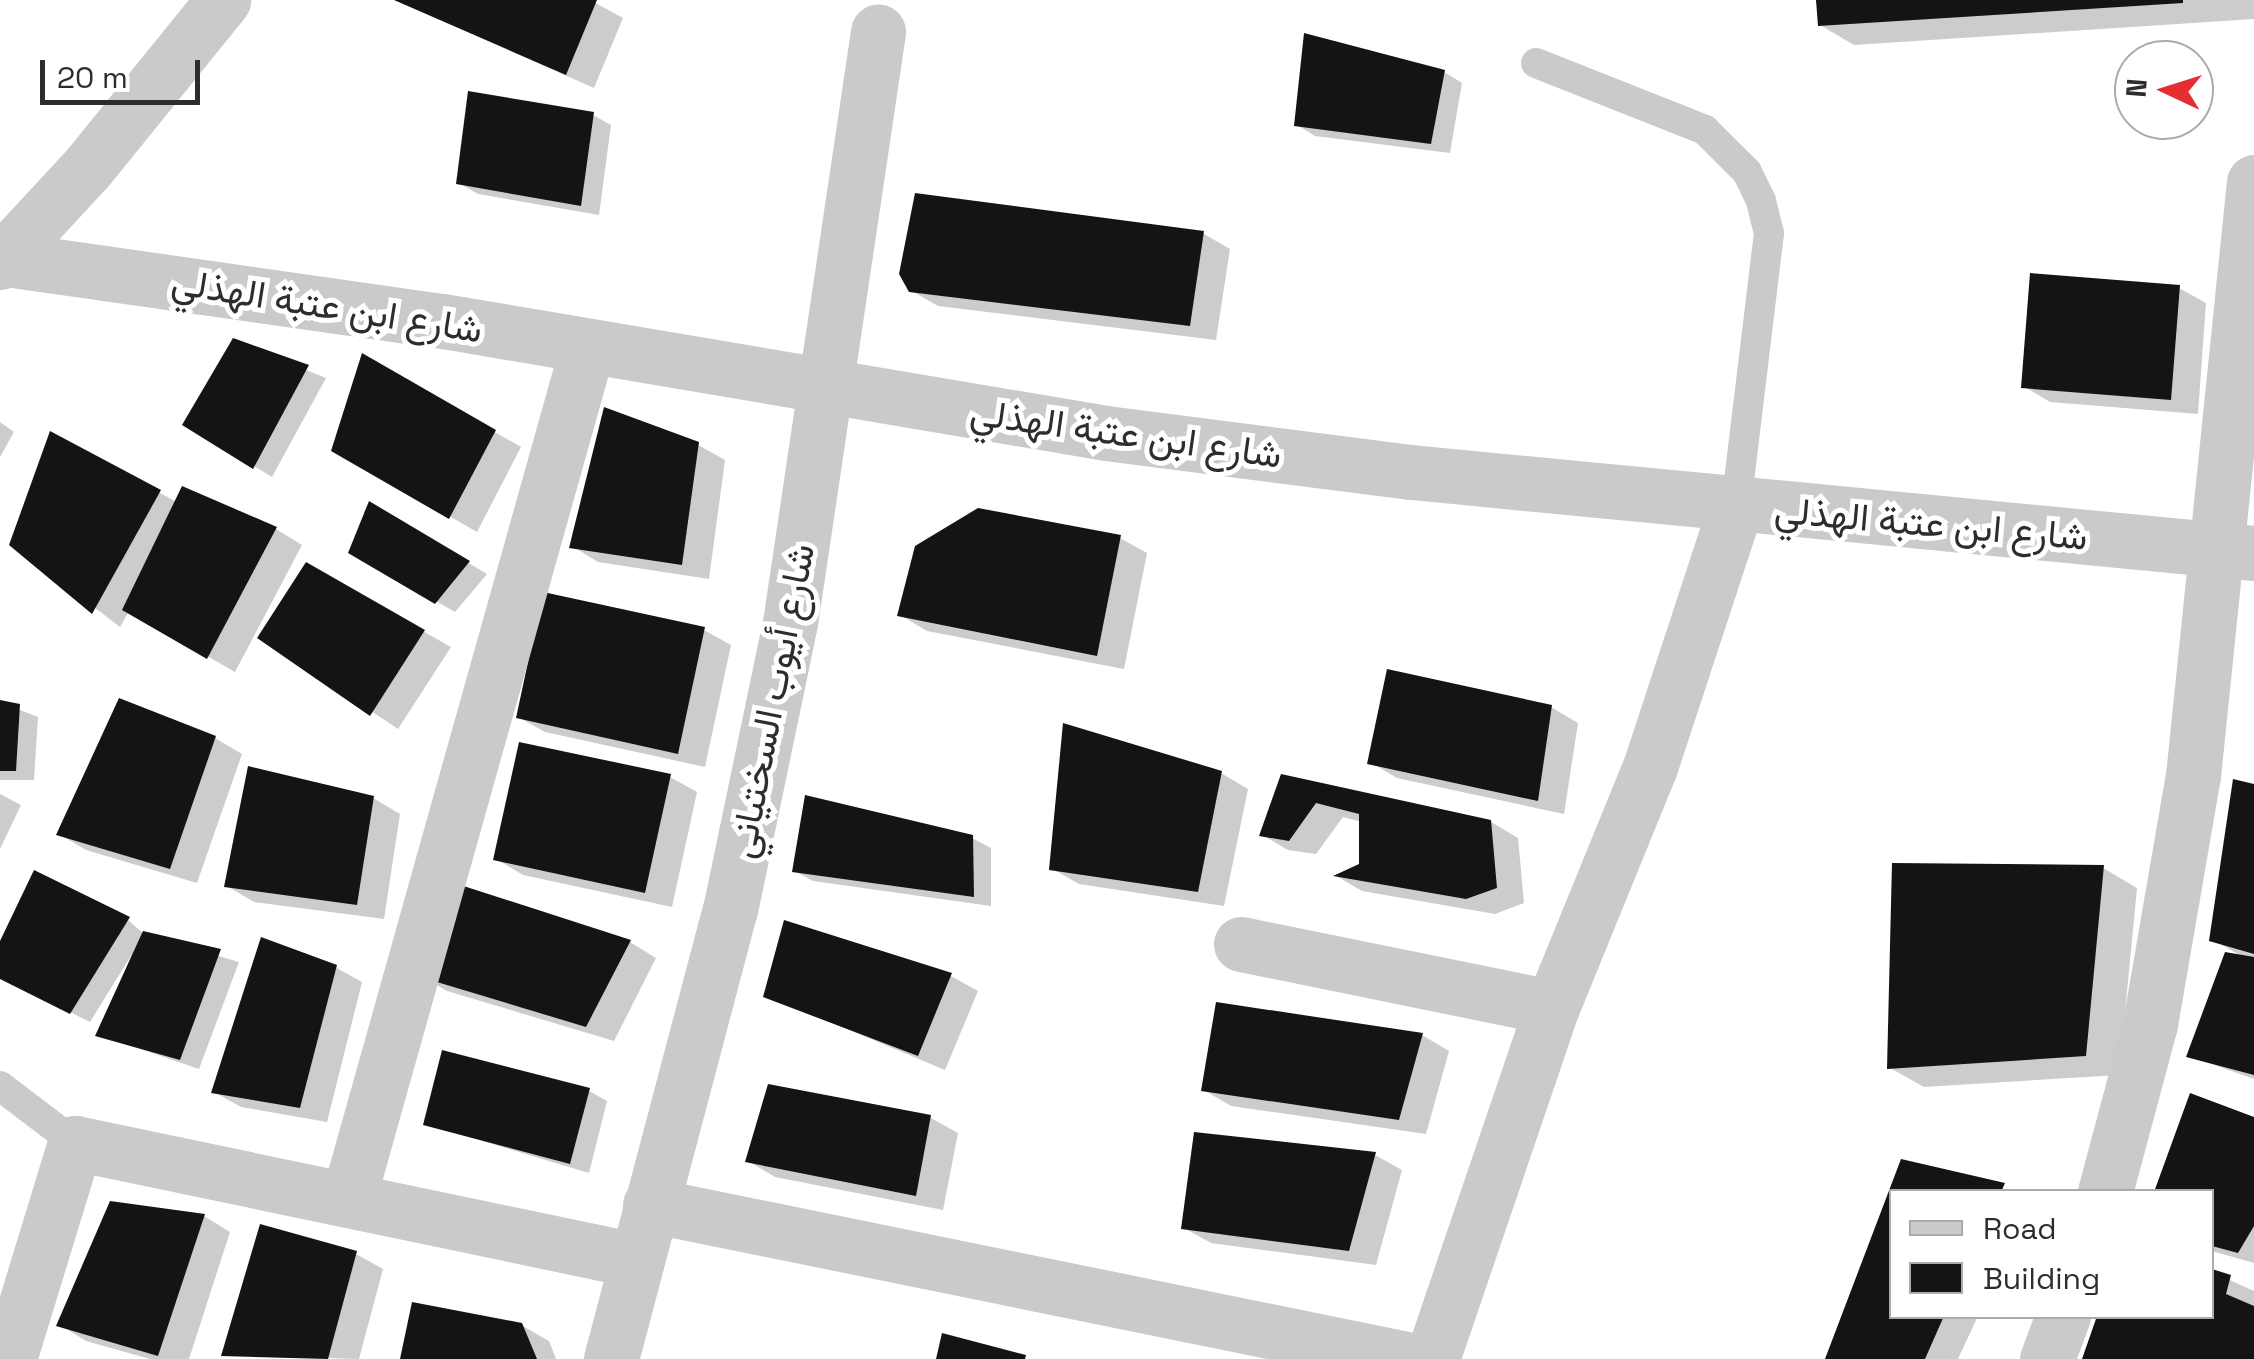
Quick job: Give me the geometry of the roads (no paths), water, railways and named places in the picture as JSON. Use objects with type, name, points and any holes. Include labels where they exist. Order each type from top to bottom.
[{"type":"street","points":[[3,261],[223,0]]},
{"type":"street","name":"شارع أيوب السختياني","points":[[612,1359],[730,910],[829,390],[878,32]]},
{"type":"street","points":[[2106,1189],[2150,1024],[2237,552],[2254,182]]},
{"type":"street","name":"شارع ابن عتبة الهذلي","points":[[3,261],[443,321],[829,390],[1392,470],[2237,552]]},
{"type":"street","points":[[349,1196],[587,349]]},
{"type":"street","points":[[1432,1359],[1552,1007],[1650,767],[1736,506]]},
{"type":"street","points":[[1241,944],[1552,1007]]},
{"type":"street","points":[[10,1359],[76,1143],[349,1196],[635,1260]]},
{"type":"street","points":[[650,1205],[1407,1359]]},
{"type":"street","points":[[2047,1359],[2061,1319]]},
{"type":"lane","points":[[1536,63],[1705,130],[1747,172],[1761,201],[1768,233],[1736,506]]},
{"type":"lane","points":[[0,1086],[76,1143]]}]
